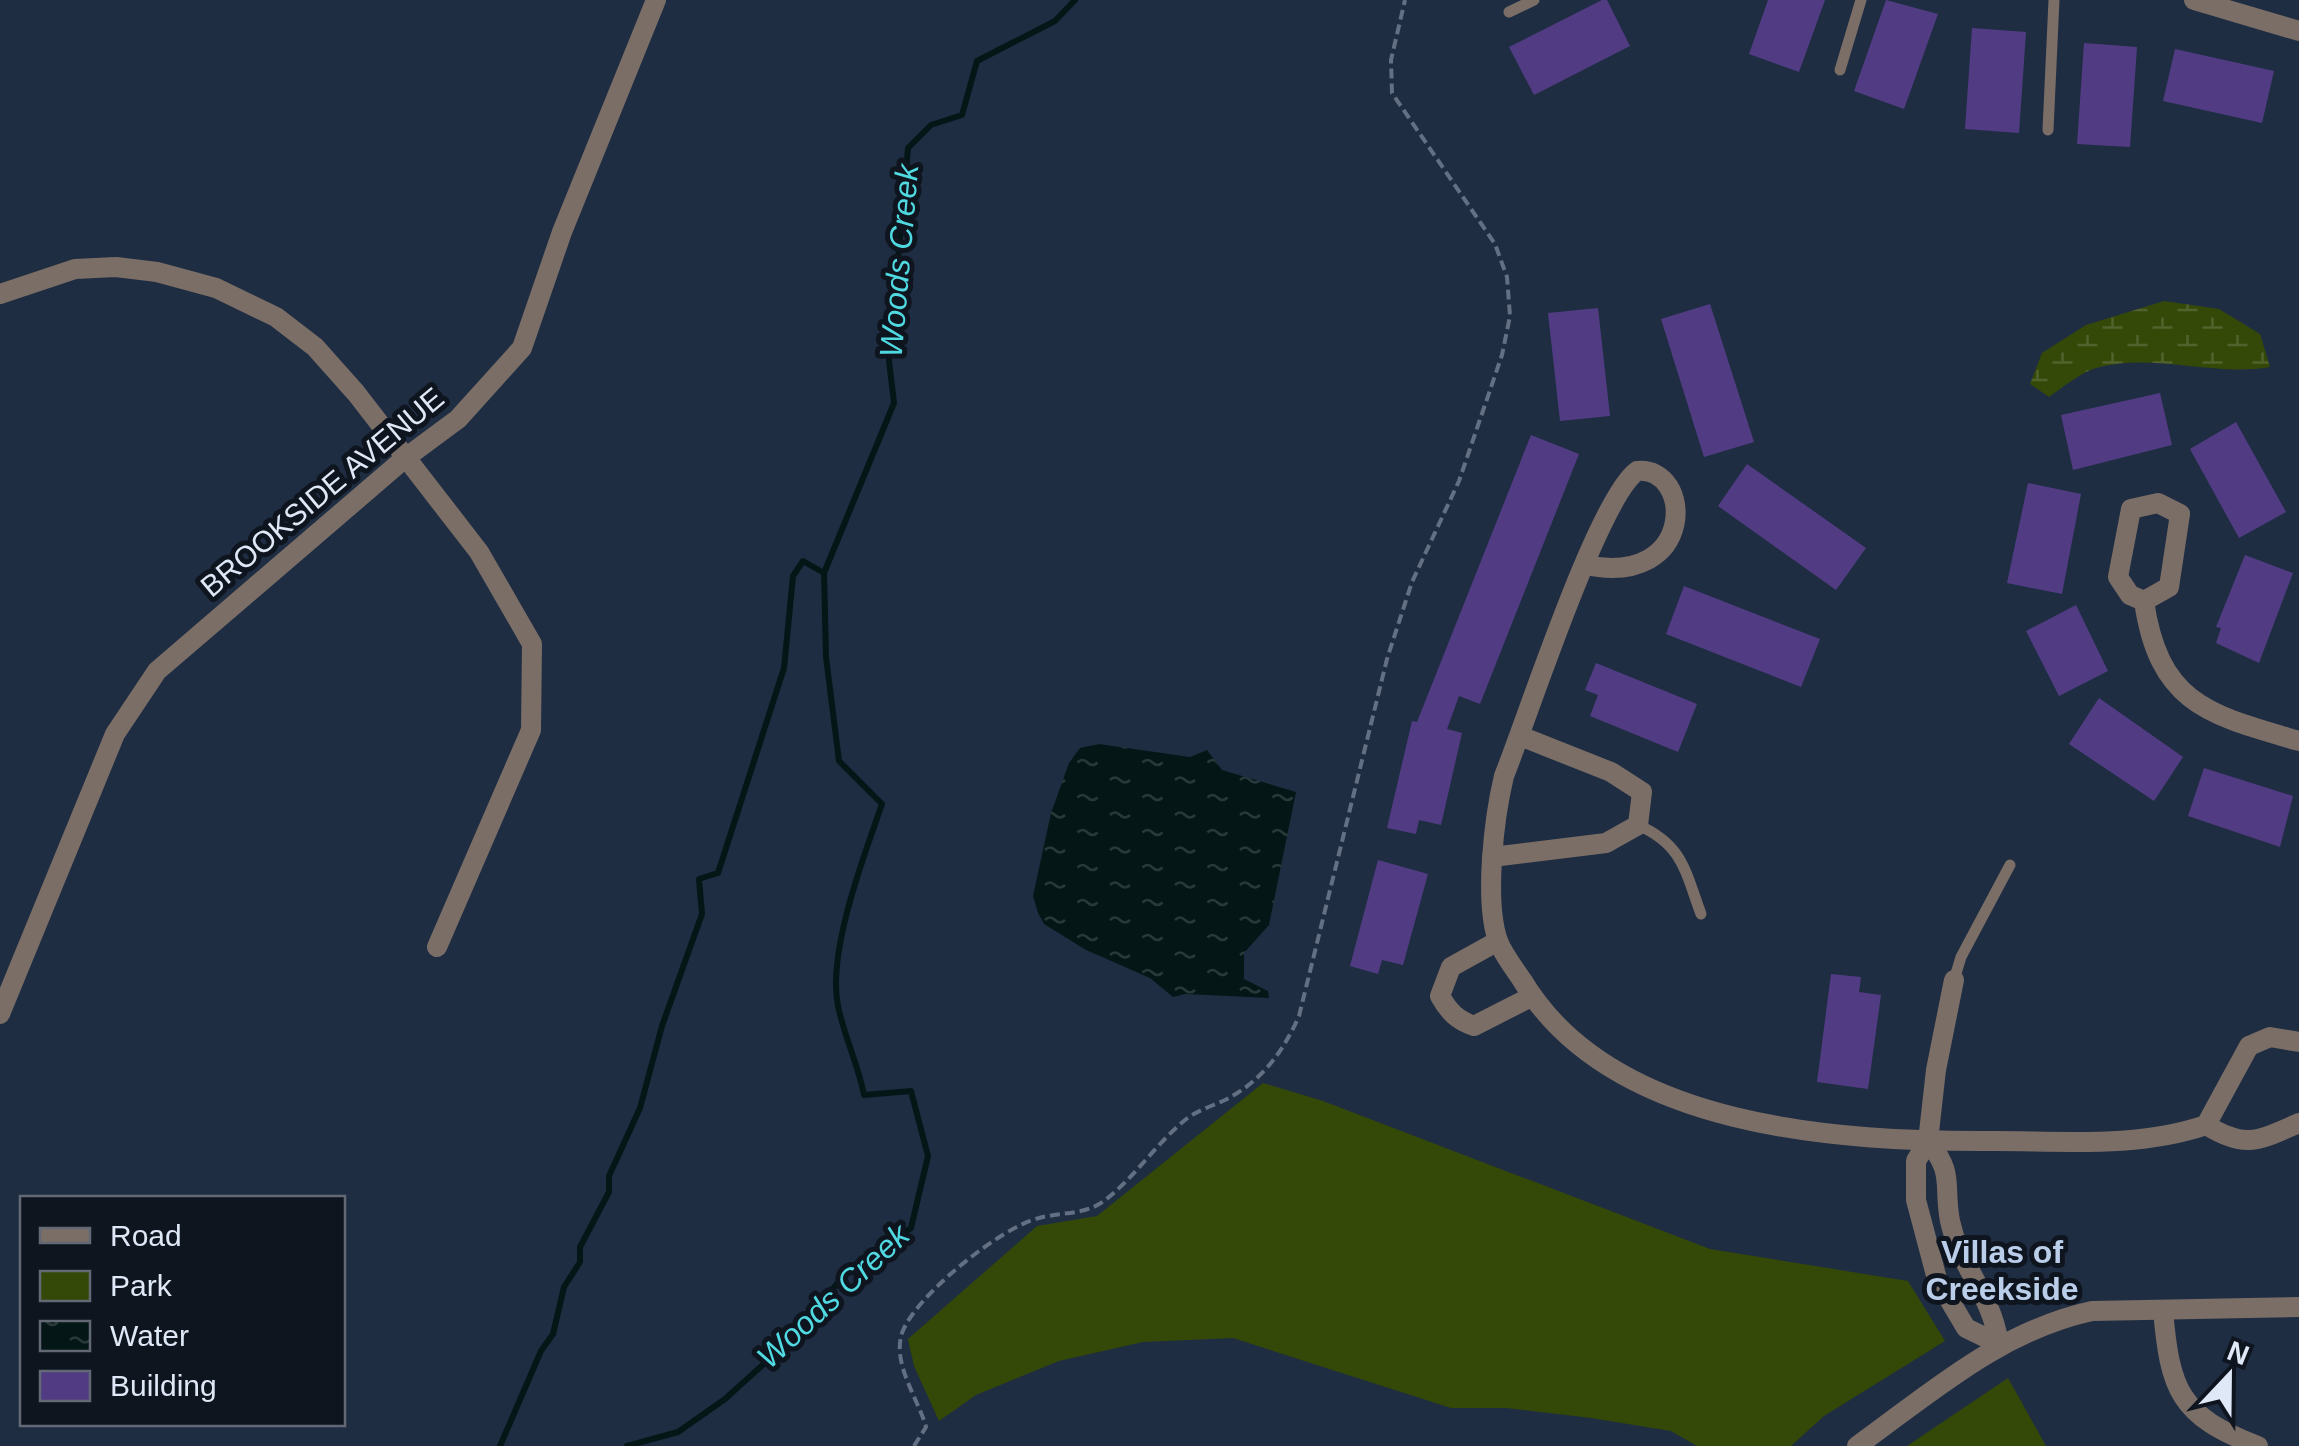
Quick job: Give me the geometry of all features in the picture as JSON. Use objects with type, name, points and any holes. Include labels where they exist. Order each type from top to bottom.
[{"type":"street","name":"BROOKSIDE AVENUE","points":[[0,1014],[116,734],[156,671],[404,460],[458,419],[522,348],[562,232],[656,0]]},
{"type":"street","points":[[2194,0],[2299,31]]},
{"type":"street","points":[[0,294],[75,269],[116,267],[157,272],[216,288],[276,317],[316,347],[356,393],[404,460],[479,552],[532,644],[531,730],[437,947]]},
{"type":"street","points":[[1586,564],[1624,570],[1644,564],[1664,549],[1675,503],[1670,487],[1655,473],[1637,471],[1623,484],[1586,564],[1500,793],[1492,857],[1498,940],[1532,997],[1580,1050],[1628,1080],[1673,1097],[1808,1131],[1928,1141],[2129,1140],[2206,1125],[2233,1142],[2248,1142],[2299,1123]]},
{"type":"street","points":[[2158,503],[2180,514],[2170,586],[2144,601],[2130,595],[2118,578],[2131,509],[2158,503]]},
{"type":"street","points":[[2144,601],[2153,652],[2191,699],[2218,718],[2299,742]]},
{"type":"street","points":[[1492,857],[1606,843],[1638,825],[1642,792],[1611,772],[1520,736]]},
{"type":"street","points":[[1498,940],[1451,967],[1440,996],[1460,1022],[1474,1026],[1532,997]]},
{"type":"street","points":[[1954,980],[1936,1070],[1928,1141],[1916,1161],[1916,1200],[1931,1261],[1966,1328],[1999,1344]]},
{"type":"street","points":[[2206,1125],[2249,1046],[2270,1037],[2299,1042]]},
{"type":"street","points":[[1928,1141],[1947,1164],[1950,1222],[1962,1255],[1994,1310],[1999,1344]]},
{"type":"street","points":[[1857,1446],[1999,1344],[2033,1327],[2092,1311],[2299,1306]]},
{"type":"street","points":[[2163,1310],[2168,1367],[2187,1402],[2219,1432],[2258,1446]]},
{"type":"lane","points":[[1509,12],[1534,0]]},
{"type":"lane","points":[[1840,70],[1862,0]]},
{"type":"lane","points":[[2048,130],[2054,0]]},
{"type":"lane","points":[[1638,825],[1659,834],[1678,854],[1700,914]]},
{"type":"lane","points":[[1954,980],[1961,958],[2010,865]]},
{"type":"path","points":[[914,1446],[926,1427],[901,1360],[901,1335],[915,1310],[943,1282],[1019,1226],[1037,1218],[1083,1212],[1104,1202],[1190,1116],[1230,1098],[1258,1078],[1276,1058],[1299,1016],[1387,659],[1412,582],[1459,481],[1502,355],[1510,316],[1507,277],[1495,244],[1392,93],[1390,60],[1405,0]]},
{"type":"green space","points":[[2164,301],[2219,309],[2260,334],[2270,367],[2117,364],[2090,370],[2049,397],[2030,384],[2042,353],[2086,325]]},
{"type":"green space","points":[[1263,1083],[1323,1101],[1710,1249],[1908,1281],[1945,1341],[1824,1416],[1791,1446],[1697,1446],[1671,1431],[1591,1418],[1506,1408],[1451,1408],[1233,1338],[1143,1342],[1059,1361],[976,1395],[939,1421],[914,1366],[908,1339],[1037,1226],[1097,1216]]},
{"type":"green space","points":[[2008,1378],[2046,1446],[1907,1446]]},
{"type":"water","points":[[1099,744],[1190,757],[1207,750],[1222,770],[1296,792],[1269,925],[1244,953],[1244,979],[1268,991],[1269,998],[1185,994],[1173,997],[1150,978],[1086,950],[1044,924],[1033,896],[1051,813],[1069,763],[1080,748]]},
{"type":"building","points":[[1607,0],[1630,46],[1534,95],[1509,47]]},
{"type":"building","points":[[1768,0],[1825,0],[1799,72],[1749,54]]},
{"type":"building","points":[[1886,0],[1938,14],[1904,109],[1854,91]]},
{"type":"building","points":[[1972,28],[2026,32],[2019,133],[1965,129]]},
{"type":"building","points":[[2084,43],[2137,47],[2130,147],[2077,144]]},
{"type":"building","points":[[2175,49],[2274,71],[2262,123],[2163,101]]},
{"type":"building","points":[[1710,304],[1754,442],[1704,457],[1661,319]]},
{"type":"building","points":[[1598,308],[1610,416],[1560,421],[1548,313]]},
{"type":"building","points":[[2160,393],[2172,445],[2073,470],[2061,415]]},
{"type":"building","points":[[2236,422],[2286,512],[2239,538],[2190,449]]},
{"type":"building","points":[[1531,435],[1579,454],[1480,704],[1459,696],[1447,729],[1462,733],[1441,825],[1419,820],[1416,834],[1387,828],[1412,721],[1417,722]]},
{"type":"building","points":[[1747,464],[1866,548],[1836,590],[1718,506]]},
{"type":"building","points":[[2028,483],[2081,494],[2062,594],[2007,583]]},
{"type":"building","points":[[2245,555],[2293,573],[2259,663],[2216,643],[2221,628],[2216,627]]},
{"type":"building","points":[[1684,586],[1820,639],[1801,687],[1666,634]]},
{"type":"building","points":[[2076,605],[2108,671],[2059,696],[2026,631]]},
{"type":"building","points":[[1596,663],[1697,704],[1678,752],[1590,716],[1598,695],[1585,690]]},
{"type":"building","points":[[2099,698],[2183,757],[2154,801],[2069,744]]},
{"type":"building","points":[[2204,768],[2293,796],[2280,847],[2188,816]]},
{"type":"building","points":[[1378,860],[1428,874],[1403,965],[1382,960],[1378,974],[1350,966]]},
{"type":"building","points":[[1831,974],[1861,977],[1859,992],[1881,995],[1868,1089],[1817,1082]]},
{"type":"waterway","name":"Woods Creek","points":[[627,1446],[678,1432],[725,1399],[777,1352],[844,1276],[911,1228],[928,1156],[911,1091],[864,1095],[838,1006],[836,984],[842,932],[882,804],[839,761],[826,657],[824,573],[894,403],[889,361],[908,148],[931,125],[962,115],[977,61],[1055,21],[1075,0]]},
{"type":"waterway","points":[[500,1446],[541,1351],[553,1334],[564,1287],[580,1262],[580,1247],[609,1192],[609,1176],[640,1108],[662,1026],[702,914],[699,879],[718,873],[784,668],[793,576],[803,561],[824,573]]},
{"type":"district","name":"Villas of Creekside","points":[[2002,1270]]}]
